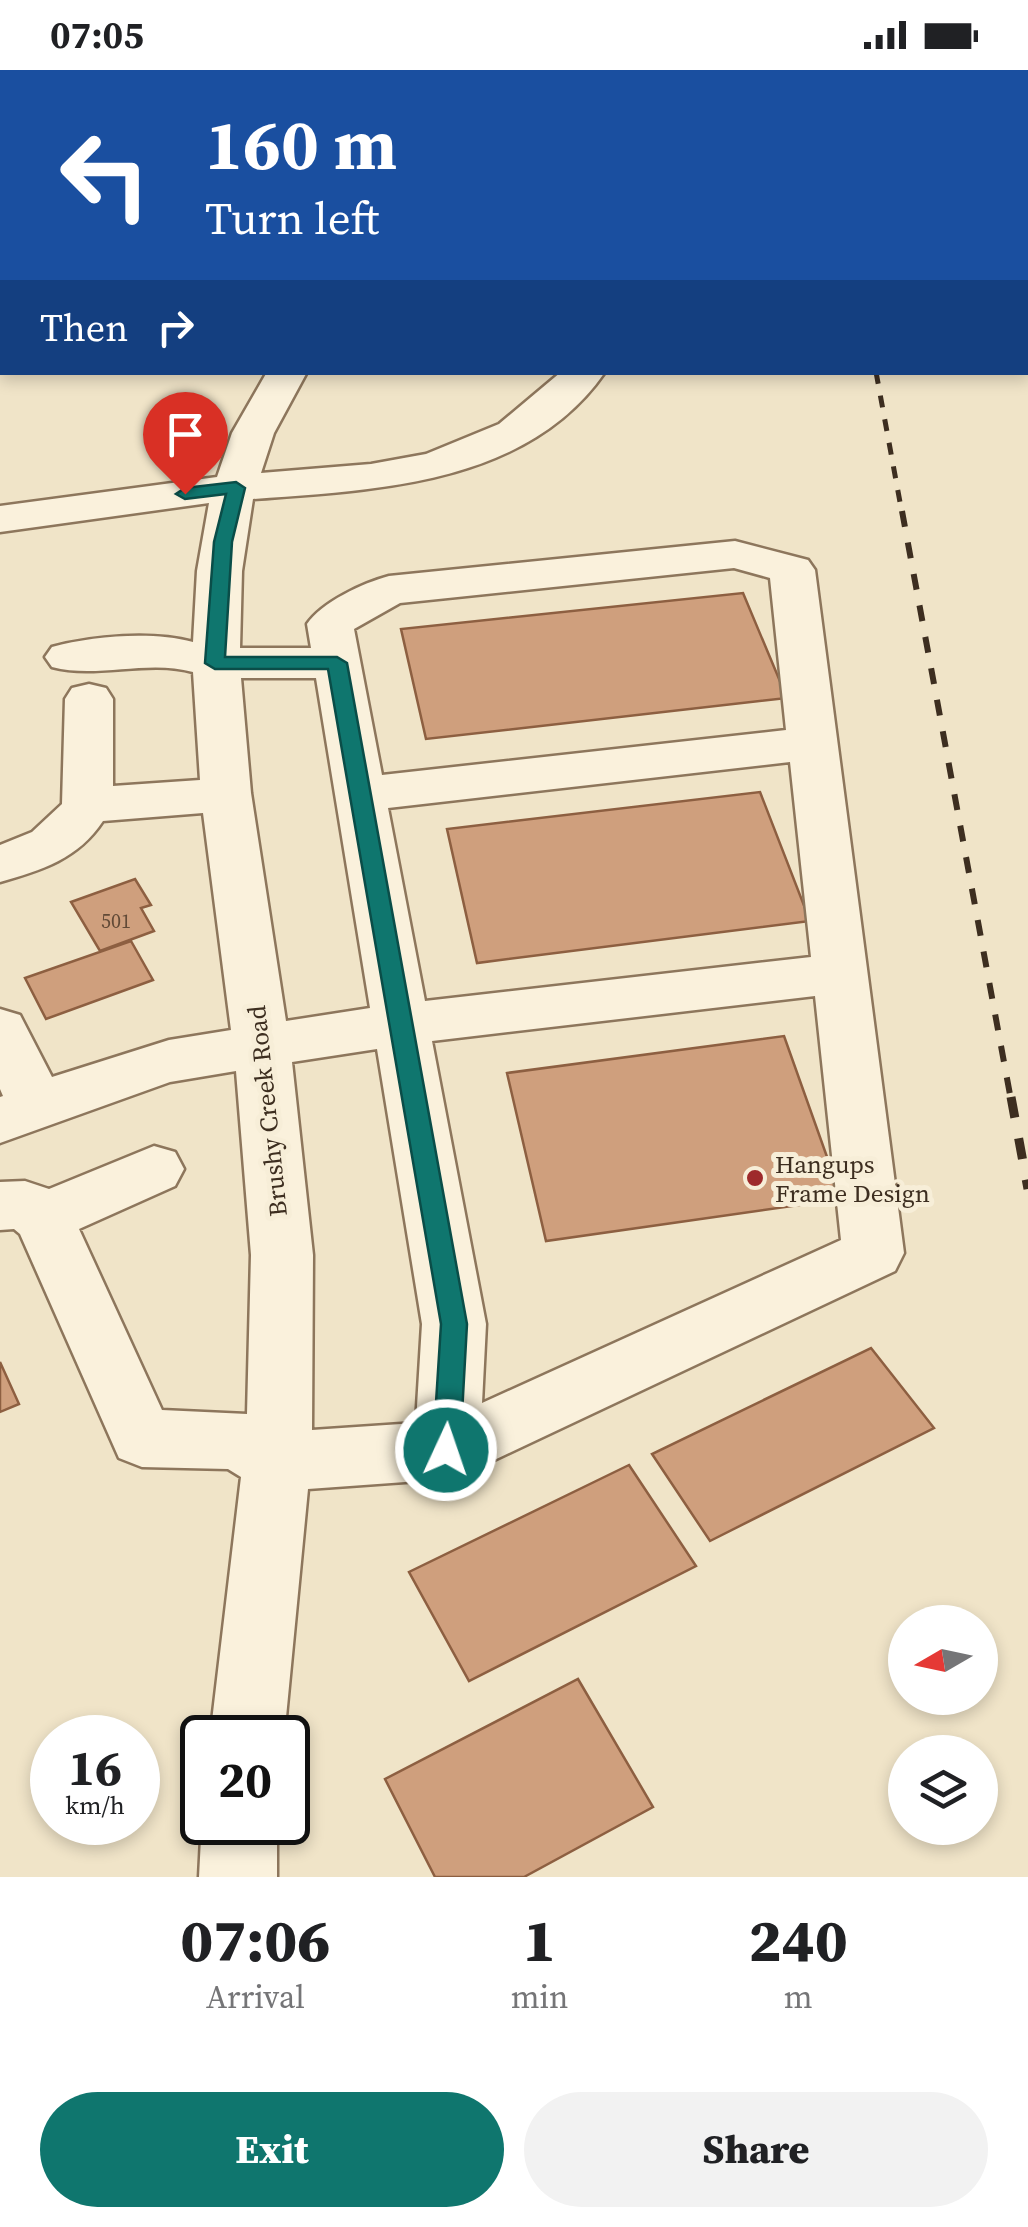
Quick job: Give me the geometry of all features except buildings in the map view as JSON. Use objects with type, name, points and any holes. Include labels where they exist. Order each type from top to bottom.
[{"type":"street","name":"Brushy Creek Road","points":[[249,1715],[282,1371],[282,1254],[262,1047],[226,795],[215,663],[223,542],[236,488],[254,434],[285,375]]},
{"type":"street","points":[[0,519],[236,488],[379,477],[444,462],[501,440],[532,420],[582,375]]},
{"type":"street","points":[[154,1169],[22,1212],[142,1438],[239,1440],[274,1462],[446,1450],[874,1254],[792,570],[736,554],[389,590],[330,624],[454,1324],[446,1450]]},
{"type":"street","points":[[0,864],[52,847],[72,831],[87,805],[79,678],[171,651],[215,663],[337,663]]},
{"type":"street","points":[[360,794],[813,743]]},
{"type":"street","points":[[87,805],[226,795]]},
{"type":"street","points":[[0,1030],[19,1114],[169,1062],[401,1024],[840,973]]},
{"type":"street","points":[[238,1877],[239,1845]]},
{"type":"railway","points":[[877,375],[902,513]]},
{"type":"railway","points":[[902,511],[1011,1100]]},
{"type":"railway","points":[[1011,1097],[1028,1189]]},
{"type":"place","name":"Hangups Frame Design","points":[[755,1178]]},
{"type":"route","points":[[185,494],[236,488],[223,542],[215,663],[337,663],[454,1324],[446,1450]]}]
